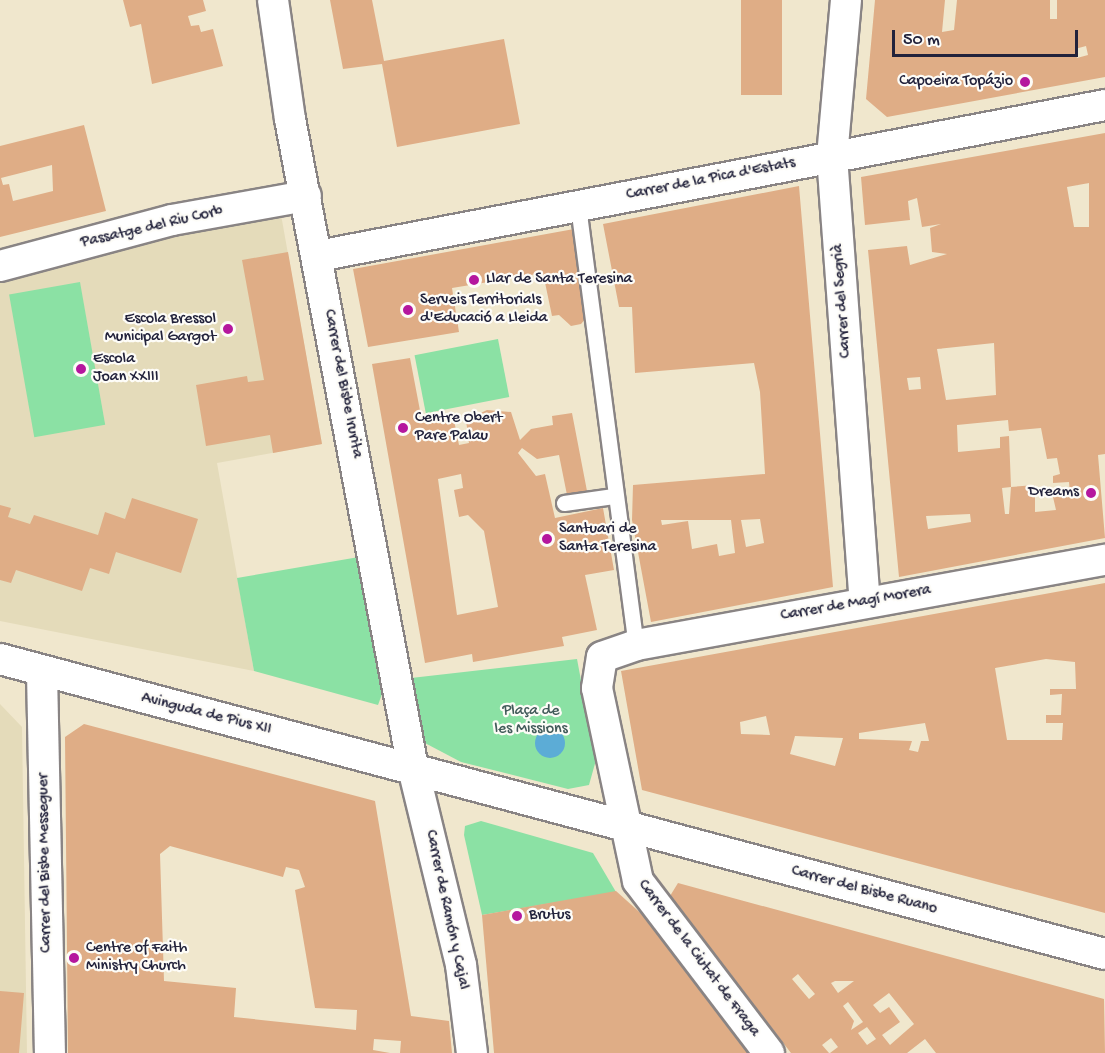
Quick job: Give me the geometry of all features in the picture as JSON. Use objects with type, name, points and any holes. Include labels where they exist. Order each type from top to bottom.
[{"type":"street","name":"Carrer del Bisbe Irurita","points":[[273,0],[306,195],[413,768]]},
{"type":"street","name":"Carrer del Segrià","points":[[846,0],[832,156],[865,602]]},
{"type":"street","name":"Carrer de la Pica d'Estats","points":[[318,256],[1105,105]]},
{"type":"street","name":"Passatge del Riu Corb","points":[[0,266],[172,220],[306,195]]},
{"type":"street","name":"Carrer de Magí Morera","points":[[622,648],[1105,560]]},
{"type":"street","points":[[413,768],[624,828],[596,675],[622,648]]},
{"type":"street","name":"Avinguda de Pius XII","points":[[0,659],[42,673],[413,768]]},
{"type":"street","name":"Carrer del Bisbe Messeguer","points":[[42,673],[50,1053]]},
{"type":"street","name":"Carrer de Ramón y Cajal","points":[[413,768],[459,955],[472,1053]]},
{"type":"street","name":"Carrer del Bisbe Ruano","points":[[624,828],[1105,954]]},
{"type":"street","name":"Carrer de la Ciutat de Fraga","points":[[624,828],[638,881],[769,1053]]},
{"type":"lane","points":[[578,206],[614,496],[622,648]]},
{"type":"lane","points":[[564,503],[614,496]]},
{"type":"shaded area","name":"Escola Joan XXIII","points":[[280,209],[322,444],[217,463],[254,671],[0,621],[0,275]]},
{"type":"shaded area","points":[[0,704],[22,727],[27,1053],[0,1053]]},
{"type":"green space","points":[[80,282],[105,425],[34,437],[9,295]]},
{"type":"green space","points":[[498,339],[509,397],[426,413],[415,355]]},
{"type":"green space","points":[[359,557],[385,686],[378,705],[254,671],[237,578]]},
{"type":"green space","name":"Plaça de les Missions","points":[[577,659],[596,760],[589,785],[568,789],[461,762],[423,742],[411,678]]},
{"type":"green space","points":[[481,821],[593,853],[616,892],[482,915],[464,835],[465,826]]},
{"type":"water","points":[[550,728],[561,732],[565,743],[561,754],[550,758],[539,754],[535,743],[539,732]]},
{"type":"building","points":[[123,0],[203,0],[206,11],[188,16],[191,26],[199,25],[201,32],[213,29],[223,66],[152,84],[141,24],[130,27]]},
{"type":"building","points":[[330,0],[372,0],[384,61],[504,39],[520,124],[397,147],[382,64],[343,69]]},
{"type":"building","points":[[741,0],[782,0],[782,95],[741,95]]},
{"type":"building","points":[[875,0],[945,0],[942,32],[954,30],[957,0],[1050,0],[1050,19],[1057,19],[1057,0],[1105,0],[1105,77],[887,117],[866,99]],"holes":[[[1086,46],[1088,55],[1077,58],[1075,49]]]},
{"type":"building","points":[[84,125],[106,211],[0,237],[0,146]],"holes":[[[52,165],[53,191],[13,201],[9,184],[3,185],[1,178]]]},
{"type":"building","points":[[1105,133],[1105,454],[1098,455],[1105,538],[899,577],[868,250],[907,246],[910,265],[947,254],[932,252],[930,228],[941,224],[922,227],[917,198],[908,201],[910,220],[865,225],[861,177]],"holes":[[[1089,183],[1089,227],[1074,227],[1067,187]],[[994,343],[996,395],[946,400],[937,349]],[[920,377],[921,389],[909,390],[907,378]],[[1008,420],[1009,431],[1041,428],[1047,459],[1057,458],[1060,474],[1053,476],[1053,483],[1069,482],[1070,495],[1053,497],[1056,510],[1035,512],[1035,485],[1011,487],[1009,436],[1000,437],[1000,448],[958,452],[957,425]],[[1011,487],[1009,514],[1005,514],[1002,488]],[[970,514],[971,522],[928,529],[926,516]]]},
{"type":"building","points":[[799,186],[833,587],[651,622],[632,520],[633,485],[765,474],[760,392],[754,363],[635,373],[632,307],[619,307],[603,224]],"holes":[[[760,519],[764,543],[746,547],[741,520]],[[661,520],[731,520],[735,553],[719,556],[717,544],[692,549],[688,521],[662,525]]]},
{"type":"building","points":[[574,229],[586,318],[581,324],[571,326],[559,315],[552,316],[543,273],[452,288],[459,332],[368,347],[353,269]]},
{"type":"building","points":[[288,252],[322,444],[273,453],[270,435],[206,446],[196,385],[247,376],[248,382],[264,380],[242,260]]},
{"type":"building","name":"Santuari de Santa Teresina","points":[[410,358],[422,421],[453,415],[459,445],[469,443],[466,420],[487,410],[511,412],[520,440],[531,429],[553,425],[552,416],[572,413],[587,491],[567,495],[559,455],[537,459],[522,448],[518,453],[536,476],[545,474],[555,518],[603,508],[614,570],[585,575],[597,630],[562,637],[564,646],[473,662],[472,654],[425,663],[372,364]],"holes":[[[461,474],[463,488],[454,490],[459,517],[468,515],[484,531],[498,607],[457,615],[438,479]]]},
{"type":"building","points":[[132,498],[198,519],[181,573],[116,552],[109,574],[90,568],[82,591],[16,570],[11,583],[0,580],[0,505],[11,508],[8,517],[30,524],[34,515],[98,535],[105,512],[125,519]]},
{"type":"building","points":[[1105,583],[1105,913],[642,790],[621,671]],"holes":[[[1046,659],[1075,662],[1076,689],[1050,689],[1050,695],[1062,694],[1061,715],[1046,715],[1046,723],[1063,723],[1062,740],[1007,740],[995,668]],[[766,716],[770,735],[741,734],[740,722]],[[925,723],[929,741],[921,741],[918,752],[909,750],[912,741],[859,739],[859,733]],[[795,736],[843,738],[835,766],[790,754]]]},
{"type":"building","points":[[84,724],[375,801],[411,1016],[449,1021],[452,1053],[400,1053],[401,1041],[374,1039],[373,1050],[390,1053],[68,1053],[65,737]],"holes":[[[170,846],[283,877],[286,867],[299,870],[305,887],[295,890],[315,1008],[357,1010],[356,1030],[234,1017],[236,988],[164,981],[160,854]]]},
{"type":"building","points":[[678,883],[1104,999],[1105,1053],[936,1053],[925,1039],[907,1053],[830,1053],[838,1047],[831,1038],[822,1045],[829,1053],[791,1053],[670,896]],"holes":[[[798,974],[815,994],[809,999],[792,979]],[[835,981],[854,981],[838,993],[831,983]],[[889,993],[914,1024],[890,1045],[882,1035],[900,1022],[889,1007],[880,1013],[873,1005]],[[848,1002],[863,1022],[851,1030],[854,1021],[843,1006]],[[867,1027],[876,1039],[867,1045],[858,1033]]]},
{"type":"building","points":[[616,891],[656,927],[752,1053],[494,1053],[482,915]]},
{"type":"building","points":[[0,991],[24,993],[19,1053],[0,1053]]},
{"type":"place","name":"Capoeira Topázio","points":[[1025,82]]},
{"type":"place","name":"Llar de Santa Teresina","points":[[474,280]]},
{"type":"place","name":"Serveis Territorials d'Educació a Lleida","points":[[408,310]]},
{"type":"place","name":"Escola Bressol Municipal Gargot","points":[[228,329]]},
{"type":"place","name":"Escola Joan XXIII","points":[[81,369]]},
{"type":"place","name":"Centre Obert Pare Palau","points":[[403,428]]},
{"type":"place","name":"Dreams","points":[[1091,493]]},
{"type":"place","name":"Santuari de Santa Teresina","points":[[547,539]]},
{"type":"place","name":"Brutus","points":[[517,916]]},
{"type":"place","name":"Centre of Faith Ministry Church","points":[[74,958]]}]
